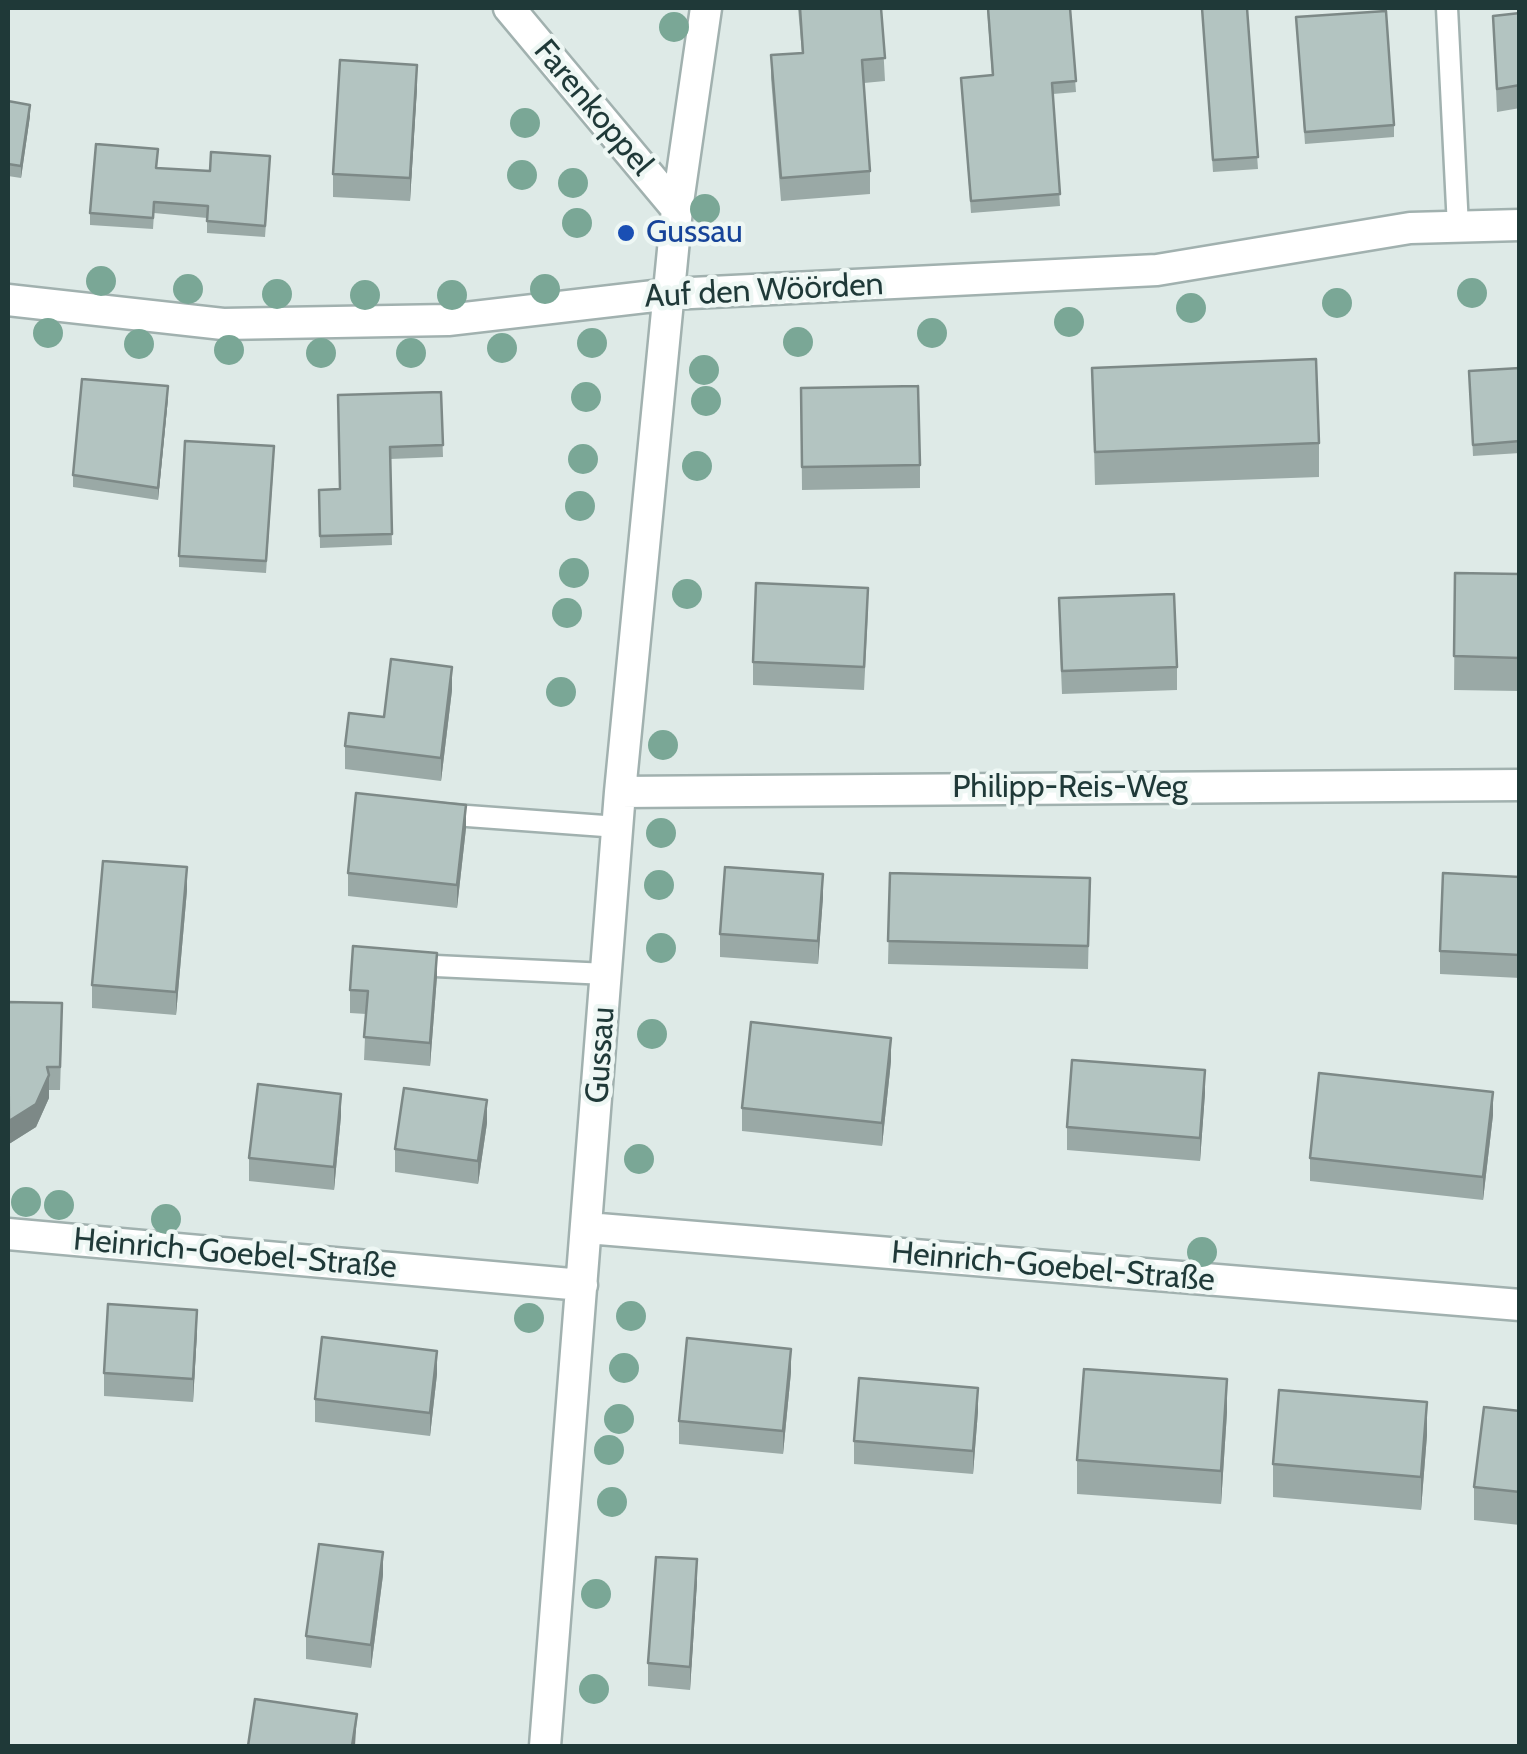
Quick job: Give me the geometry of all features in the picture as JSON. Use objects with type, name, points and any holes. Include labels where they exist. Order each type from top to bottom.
[{"type":"street","name":"Farenkoppel","points":[[509,8],[677,209]]},
{"type":"street","name":"Gussau","points":[[545,1746],[620,792],[677,209],[706,8]]},
{"type":"street","name":"Auf den Wöörden","points":[[8,300],[223,324],[448,320],[671,294],[1157,270],[1410,228],[1520,225]]},
{"type":"street","name":"Philipp-Reis-Weg","points":[[620,792],[1520,785]]},
{"type":"street","name":"Heinrich-Goebel-Straße","points":[[587,1228],[1520,1305]]},
{"type":"street","name":"Heinrich-Goebel-Straße","points":[[8,1234],[582,1284]]},
{"type":"lane","points":[[1447,8],[1458,227]]},
{"type":"lane","points":[[422,812],[618,827]]},
{"type":"lane","points":[[388,964],[607,974]]},
{"type":"building","points":[[800,8],[881,8],[885,58],[862,60],[870,171],[781,178],[771,55],[803,53]]},
{"type":"building","points":[[988,8],[1070,8],[1076,81],[1052,83],[1060,194],[971,201],[961,78],[993,75]]},
{"type":"building","points":[[1202,8],[1247,8],[1258,157],[1213,160]]},
{"type":"building","points":[[1386,11],[1394,125],[1305,132],[1296,17]]},
{"type":"building","points":[[1520,13],[1520,85],[1497,89],[1493,16]]},
{"type":"building","points":[[340,60],[417,65],[410,178],[333,174]]},
{"type":"building","points":[[8,101],[30,105],[21,166],[8,164]]},
{"type":"building","points":[[96,144],[158,149],[156,168],[210,171],[211,152],[270,156],[265,226],[207,221],[208,206],[154,202],[153,218],[90,213]]},
{"type":"building","points":[[1316,359],[1319,443],[1095,452],[1092,368]]},
{"type":"building","points":[[1520,368],[1520,441],[1473,445],[1469,371]]},
{"type":"building","points":[[82,379],[168,386],[158,488],[73,475]]},
{"type":"building","points":[[918,386],[920,465],[802,467],[801,388]]},
{"type":"building","points":[[441,392],[443,445],[390,447],[392,534],[320,536],[319,490],[340,489],[338,395]]},
{"type":"building","points":[[185,441],[274,446],[266,561],[179,556]]},
{"type":"building","points":[[1455,573],[1520,574],[1520,658],[1454,656]]},
{"type":"building","points":[[756,583],[868,588],[864,667],[753,662]]},
{"type":"building","points":[[1174,594],[1177,667],[1062,671],[1059,598]]},
{"type":"building","points":[[391,659],[452,667],[441,758],[345,746],[349,713],[384,717]]},
{"type":"building","points":[[356,793],[466,805],[457,885],[348,873]]},
{"type":"building","points":[[103,861],[187,867],[176,992],[92,985]]},
{"type":"building","points":[[725,867],[823,874],[818,941],[720,934]]},
{"type":"building","points":[[890,873],[1090,878],[1088,946],[888,941]]},
{"type":"building","points":[[1443,873],[1520,877],[1520,955],[1440,951]]},
{"type":"building","points":[[353,946],[437,953],[430,1043],[364,1037],[368,991],[350,990]]},
{"type":"building","points":[[8,1002],[62,1003],[60,1067],[47,1067],[49,1075],[36,1104],[9,1121]]},
{"type":"building","points":[[751,1022],[891,1038],[882,1123],[742,1108]]},
{"type":"building","points":[[1072,1060],[1205,1070],[1200,1138],[1067,1127]]},
{"type":"building","points":[[1319,1073],[1493,1092],[1483,1177],[1310,1158]]},
{"type":"building","points":[[258,1084],[341,1094],[334,1167],[249,1158]]},
{"type":"building","points":[[404,1088],[487,1100],[478,1161],[395,1149]]},
{"type":"building","points":[[108,1304],[197,1310],[193,1379],[104,1373]]},
{"type":"building","points":[[322,1337],[437,1351],[430,1413],[315,1399]]},
{"type":"building","points":[[687,1338],[791,1349],[783,1431],[679,1421]]},
{"type":"building","points":[[1084,1369],[1227,1379],[1221,1471],[1077,1460]]},
{"type":"building","points":[[859,1378],[978,1388],[973,1451],[854,1441]]},
{"type":"building","points":[[1279,1390],[1427,1402],[1421,1477],[1273,1464]]},
{"type":"building","points":[[1484,1407],[1520,1411],[1520,1492],[1474,1487]]},
{"type":"building","points":[[319,1544],[383,1552],[371,1645],[306,1636]]},
{"type":"building","points":[[656,1557],[697,1559],[690,1667],[648,1663]]},
{"type":"building","points":[[255,1699],[357,1714],[352,1746],[248,1746]]},
{"type":"place","name":"Gussau","points":[[626,233]]}]
